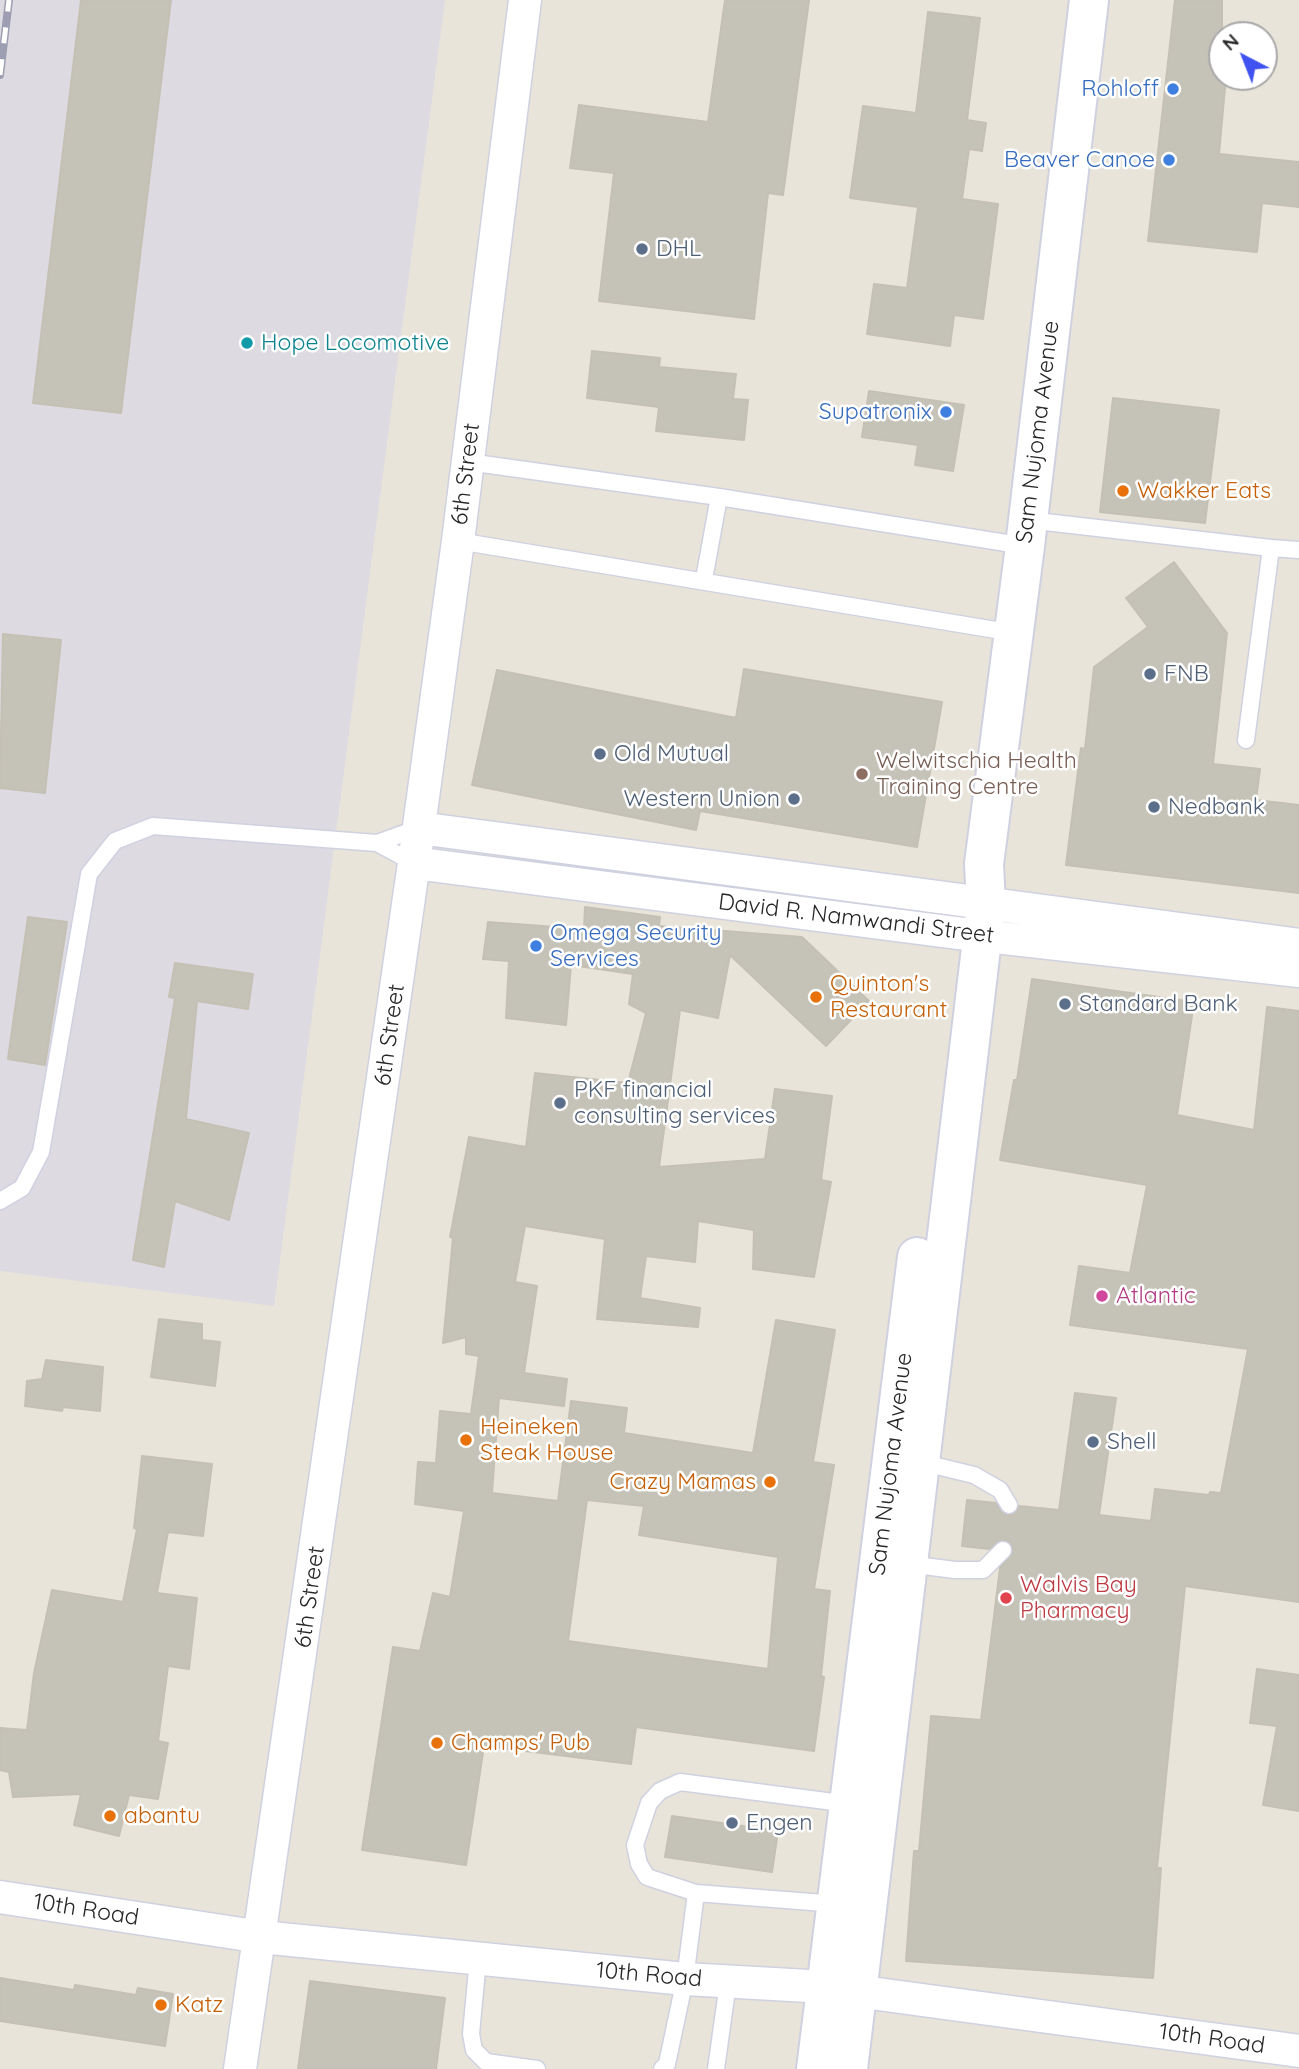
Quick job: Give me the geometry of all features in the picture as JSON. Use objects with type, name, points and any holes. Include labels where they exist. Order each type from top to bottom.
[{"type":"main road","name":"Sam Nujoma Avenue","points":[[848,2069],[837,1904],[972,919],[984,864],[1027,533],[1089,0]]},
{"type":"main road","name":"Sam Nujoma Avenue","points":[[816,2069],[843,1990],[908,1564],[972,919]]},
{"type":"street","name":"6th Street","points":[[240,2069],[419,828],[526,0]]},
{"type":"street","name":"David R. Namwandi Street","points":[[419,828],[1299,971]]},
{"type":"street","name":"David R. Namwandi Street","points":[[414,863],[972,919],[1299,946]]},
{"type":"street","name":"10th Road","points":[[0,1897],[261,1937],[728,1983],[843,1990],[1299,2051]]},
{"type":"lane","points":[[468,462],[719,498],[1027,533],[1299,550]]},
{"type":"lane","points":[[704,579],[719,498]]},
{"type":"lane","points":[[458,541],[704,579],[1014,633]]},
{"type":"lane","points":[[1246,740],[1271,548]]},
{"type":"lane","points":[[0,1201],[22,1188],[41,1152],[89,874],[115,841],[153,826],[377,843],[419,828]]},
{"type":"lane","points":[[377,843],[414,863]]},
{"type":"lane","points":[[920,1462],[974,1475],[1000,1490],[1009,1505]]},
{"type":"lane","points":[[908,1564],[955,1570],[983,1570],[1003,1550]]},
{"type":"lane","points":[[837,1904],[696,1893],[647,1877],[639,1864],[635,1845],[649,1803],[660,1791],[680,1782],[849,1804]]},
{"type":"lane","points":[[662,2069],[667,2064],[685,1979],[696,1893]]},
{"type":"lane","points":[[478,1959],[471,2034],[474,2050],[486,2062],[537,2069]]},
{"type":"lane","points":[[716,2069],[728,1983]]},
{"type":"shaded area","points":[[0,0],[445,0],[274,1306],[0,1271]]},
{"type":"building","points":[[81,0],[171,0],[121,413],[33,403]]},
{"type":"building","points":[[725,0],[809,0],[783,195],[768,193],[754,319],[599,301],[614,173],[570,168],[579,105],[708,122]]},
{"type":"building","points":[[1175,0],[1222,0],[1222,21],[1208,21],[1208,91],[1225,91],[1219,154],[1299,162],[1299,207],[1262,203],[1257,252],[1148,241]]},
{"type":"building","points":[[928,12],[980,18],[967,120],[986,123],[982,151],[969,149],[962,199],[998,204],[983,319],[954,315],[950,346],[867,334],[874,284],[907,288],[918,207],[850,198],[863,106],[916,113]]},
{"type":"building","points":[[592,351],[660,358],[659,367],[736,374],[733,399],[748,400],[744,440],[656,431],[659,407],[587,398]]},
{"type":"building","points":[[869,391],[964,405],[953,471],[915,465],[918,445],[862,437]]},
{"type":"building","points":[[1113,398],[1219,410],[1205,523],[1100,512]]},
{"type":"building","points":[[1174,562],[1227,633],[1213,764],[1260,769],[1256,800],[1299,805],[1299,893],[1066,865],[1081,748],[1085,749],[1094,667],[1148,627],[1126,598]]},
{"type":"building","points":[[3,634],[61,640],[45,793],[0,788]]},
{"type":"building","points":[[744,669],[942,702],[917,847],[700,811],[696,830],[472,785],[497,670],[736,718]]},
{"type":"building","points":[[585,907],[660,917],[659,926],[802,937],[869,1001],[826,1046],[730,955],[718,1018],[680,1010],[659,1167],[765,1159],[775,1089],[832,1096],[821,1180],[831,1182],[814,1277],[753,1269],[754,1230],[698,1221],[695,1262],[646,1256],[640,1298],[700,1308],[698,1327],[597,1319],[605,1239],[525,1226],[515,1282],[537,1286],[524,1373],[567,1379],[564,1406],[499,1398],[492,1493],[558,1501],[571,1401],[627,1408],[624,1433],[753,1453],[776,1320],[835,1330],[813,1462],[834,1465],[814,1589],[830,1591],[821,1676],[824,1677],[814,1751],[636,1727],[631,1764],[484,1746],[466,1865],[362,1850],[393,1647],[420,1651],[433,1593],[450,1597],[464,1511],[415,1504],[418,1462],[436,1463],[440,1411],[471,1414],[479,1356],[466,1354],[466,1337],[443,1343],[453,1238],[450,1237],[469,1137],[526,1147],[535,1073],[628,1083],[646,1013],[629,1004],[633,974],[571,965],[566,1025],[506,1018],[509,961],[483,959],[488,922],[584,929]],"holes":[[[587,1500],[644,1506],[639,1535],[778,1557],[768,1669],[568,1641]]]},
{"type":"building","points":[[28,917],[67,922],[45,1065],[8,1059]]},
{"type":"building","points":[[175,963],[253,974],[248,1009],[197,1001],[186,1119],[249,1133],[229,1220],[175,1201],[164,1267],[133,1260],[175,998],[169,997]]},
{"type":"building","points":[[1032,979],[1194,1002],[1177,1115],[1254,1130],[1267,1007],[1299,1011],[1299,1602],[1185,1586],[1157,1868],[1161,1868],[1153,1978],[906,1961],[914,1851],[919,1851],[931,1716],[981,1720],[1000,1568],[1013,1552],[1011,1543],[1005,1540],[989,1549],[962,1546],[967,1500],[996,1503],[1008,1515],[1015,1514],[1019,1506],[1059,1510],[1075,1393],[1116,1398],[1099,1515],[1151,1521],[1155,1489],[1209,1495],[1210,1492],[1221,1493],[1248,1349],[1070,1325],[1079,1266],[1130,1273],[1147,1185],[1000,1160],[1014,1080],[1017,1080]]},
{"type":"building","points":[[159,1319],[202,1324],[202,1340],[220,1342],[215,1386],[151,1377]]},
{"type":"building","points":[[46,1360],[103,1367],[100,1411],[63,1407],[62,1411],[25,1406],[27,1381],[42,1379]]},
{"type":"building","points":[[142,1456],[212,1464],[203,1536],[168,1532],[157,1593],[197,1598],[189,1669],[168,1666],[158,1741],[168,1743],[158,1799],[129,1795],[119,1836],[74,1825],[81,1794],[13,1797],[9,1772],[0,1770],[0,1728],[27,1730],[34,1673],[52,1590],[123,1602],[137,1529],[134,1528]]},
{"type":"building","points":[[1257,1669],[1299,1675],[1299,1811],[1263,1805],[1277,1726],[1250,1723]]},
{"type":"building","points":[[672,1816],[778,1831],[772,1872],[665,1857]]},
{"type":"building","points":[[0,1978],[74,1990],[75,1985],[136,1995],[138,1988],[173,1994],[165,2046],[0,2021]]},
{"type":"building","points":[[310,1981],[445,1998],[436,2069],[298,2069]]},
{"type":"railway","points":[[0,75],[9,0]]},
{"type":"place","name":"Rohloff","points":[[1173,89]]},
{"type":"place","name":"Beaver Canoe","points":[[1169,160]]},
{"type":"place","name":"DHL","points":[[642,249]]},
{"type":"place","name":"Hope Locomotive","points":[[247,343]]},
{"type":"place","name":"Supatronix","points":[[946,412]]},
{"type":"place","name":"Wakker Eats","points":[[1123,491]]},
{"type":"place","name":"FNB","points":[[1150,674]]},
{"type":"place","name":"Old Mutual","points":[[600,754]]},
{"type":"place","name":"Welwitschia Health Training Centre","points":[[862,774]]},
{"type":"place","name":"Western Union","points":[[794,799]]},
{"type":"place","name":"Nedbank","points":[[1154,807]]},
{"type":"place","name":"Omega Security Services","points":[[536,946]]},
{"type":"place","name":"Quinton's Restaurant","points":[[816,997]]},
{"type":"place","name":"Standard Bank","points":[[1065,1004]]},
{"type":"place","name":"PKF financial consulting services","points":[[560,1103]]},
{"type":"place","name":"Atlantic","points":[[1102,1296]]},
{"type":"place","name":"Heineken Steak House","points":[[466,1440]]},
{"type":"place","name":"Shell","points":[[1093,1442]]},
{"type":"place","name":"Crazy Mamas","points":[[770,1482]]},
{"type":"place","name":"Walvis Bay Pharmacy","points":[[1006,1598]]},
{"type":"place","name":"Champs' Pub","points":[[437,1743]]},
{"type":"place","name":"abantu","points":[[110,1816]]},
{"type":"place","name":"Engen","points":[[732,1823]]},
{"type":"place","name":"Katz","points":[[161,2005]]}]
